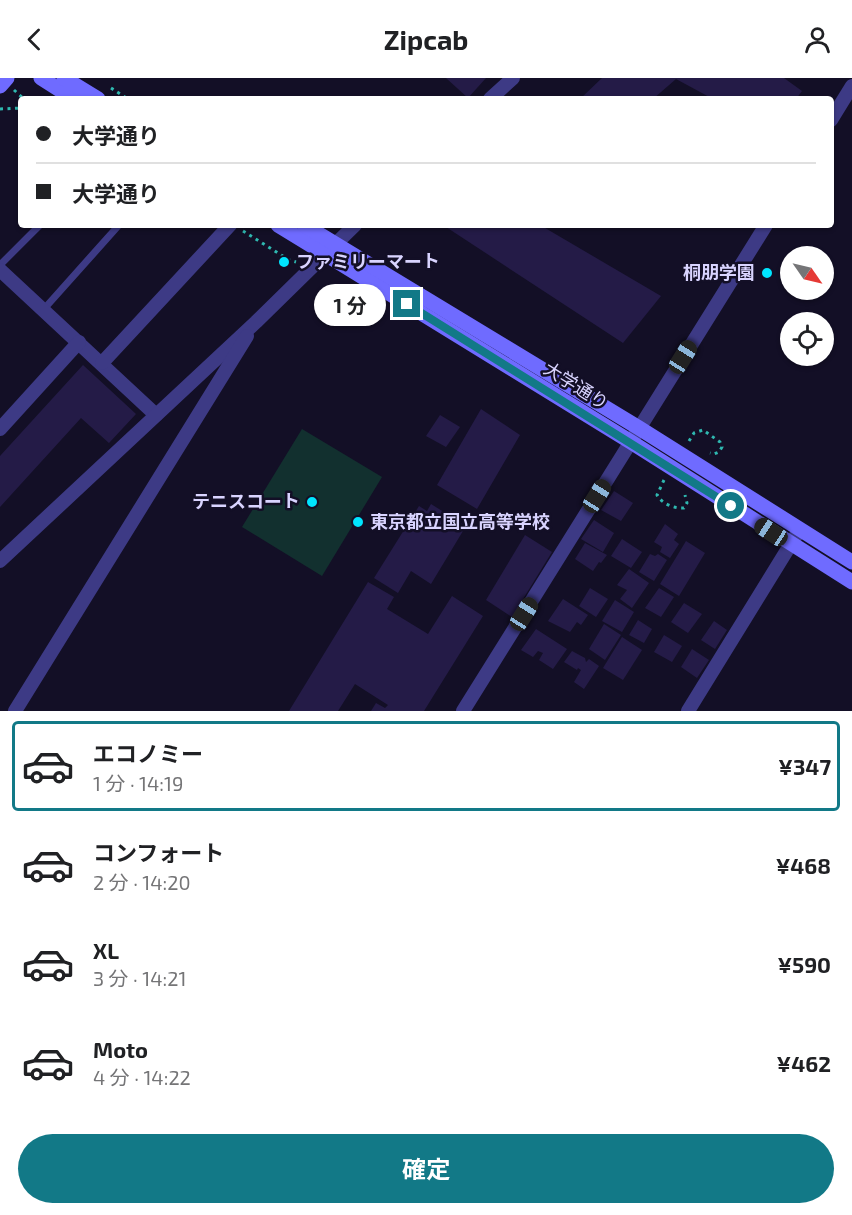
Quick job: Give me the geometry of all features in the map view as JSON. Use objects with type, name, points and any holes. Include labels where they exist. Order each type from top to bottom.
[{"type":"main road","points":[[0,86],[7,78]]},
{"type":"main road","points":[[41,78],[69,96]]},
{"type":"main road","points":[[64,78],[93,96]]},
{"type":"main road","name":"大学通り","points":[[285,228],[331,249],[639,428],[852,562]]},
{"type":"main road","name":"大学通り","points":[[307,228],[331,249],[852,582]]},
{"type":"street","points":[[493,96],[513,78]]},
{"type":"street","points":[[834,115],[852,86]]},
{"type":"street","points":[[102,363],[227,228]]},
{"type":"street","points":[[0,561],[256,322],[352,228]]},
{"type":"street","points":[[463,711],[764,228]]},
{"type":"street","points":[[1,272],[44,309],[156,415]]},
{"type":"street","points":[[15,711],[256,322]]},
{"type":"street","points":[[0,429],[79,342]]},
{"type":"street","points":[[688,711],[800,530]]},
{"type":"lane","points":[[1,272],[38,228]]},
{"type":"lane","points":[[44,309],[116,228]]},
{"type":"path","points":[[17,92],[21,96]]},
{"type":"path","points":[[0,109],[18,108]]},
{"type":"path","points":[[243,231],[296,262]]},
{"type":"path","points":[[694,433],[703,430],[720,442],[722,447],[719,452],[709,453]]},
{"type":"path","points":[[684,437],[692,442]]},
{"type":"path","points":[[662,480],[672,486]]},
{"type":"path","points":[[658,490],[659,499],[678,509],[684,508],[687,503],[682,492]]},
{"type":"green space","name":"テニスコート","points":[[302,429],[382,477],[322,576],[242,527]]},
{"type":"building","points":[[446,78],[486,78],[470,96],[466,96]]},
{"type":"building","points":[[602,78],[784,78],[802,91],[798,96],[707,96],[676,79],[656,96],[583,96]]},
{"type":"building","points":[[448,228],[545,228],[661,296],[623,343]]},
{"type":"building","points":[[83,365],[136,414],[109,443],[81,418],[0,507],[0,456]]},
{"type":"building","points":[[481,409],[520,435],[477,509],[437,485]]},
{"type":"building","points":[[440,415],[460,427],[446,447],[426,436]]},
{"type":"building","points":[[614,491],[633,503],[621,521],[601,510]]},
{"type":"building","points":[[431,504],[466,526],[431,584],[411,571],[398,593],[374,578],[419,506],[427,511]]},
{"type":"building","points":[[594,520],[614,533],[603,552],[581,539]]},
{"type":"building","points":[[665,524],[678,534],[674,540],[679,544],[670,558],[660,552],[662,547],[654,542]]},
{"type":"building","points":[[525,535],[552,552],[512,617],[486,600]]},
{"type":"building","points":[[622,539],[642,552],[631,568],[611,556]]},
{"type":"building","points":[[686,541],[705,553],[679,596],[660,584]]},
{"type":"building","points":[[585,543],[607,555],[593,571],[575,559]]},
{"type":"building","points":[[650,554],[655,556],[658,554],[667,560],[654,581],[639,572]]},
{"type":"building","points":[[629,569],[649,583],[632,608],[620,599],[627,590],[617,585]]},
{"type":"building","points":[[368,582],[394,597],[387,609],[428,634],[452,596],[483,616],[424,711],[371,711],[376,703],[385,708],[388,705],[355,684],[338,711],[289,711]]},
{"type":"building","points":[[590,588],[608,599],[596,617],[579,606]]},
{"type":"building","points":[[659,588],[674,597],[661,617],[645,608]]},
{"type":"building","points":[[563,599],[588,615],[581,625],[577,622],[570,632],[548,621]]},
{"type":"building","points":[[615,600],[634,612],[622,632],[602,621]]},
{"type":"building","points":[[684,603],[702,614],[688,633],[671,622]]},
{"type":"building","points":[[638,620],[652,629],[644,643],[629,635]]},
{"type":"building","points":[[714,621],[727,630],[715,649],[701,640]]},
{"type":"building","points":[[604,624],[621,635],[605,660],[589,649]]},
{"type":"building","points":[[536,629],[567,649],[553,669],[539,660],[543,653],[538,651],[533,657],[521,650]]},
{"type":"building","points":[[664,635],[682,646],[672,662],[654,652]]},
{"type":"building","points":[[622,637],[642,650],[623,680],[603,668]]},
{"type":"building","points":[[692,649],[709,660],[697,678],[681,667]]},
{"type":"building","points":[[572,651],[585,658],[586,662],[589,659],[599,666],[584,689],[574,682],[581,670],[564,662]]},
{"type":"place","name":"ファミリーマート","points":[[284,262]]},
{"type":"place","name":"桐朋学園","points":[[767,273]]},
{"type":"place","name":"テニスコート","points":[[312,502]]},
{"type":"place","name":"東京都立国立高等学校","points":[[358,522]]},
{"type":"route","points":[[407,304],[731,506]]}]
